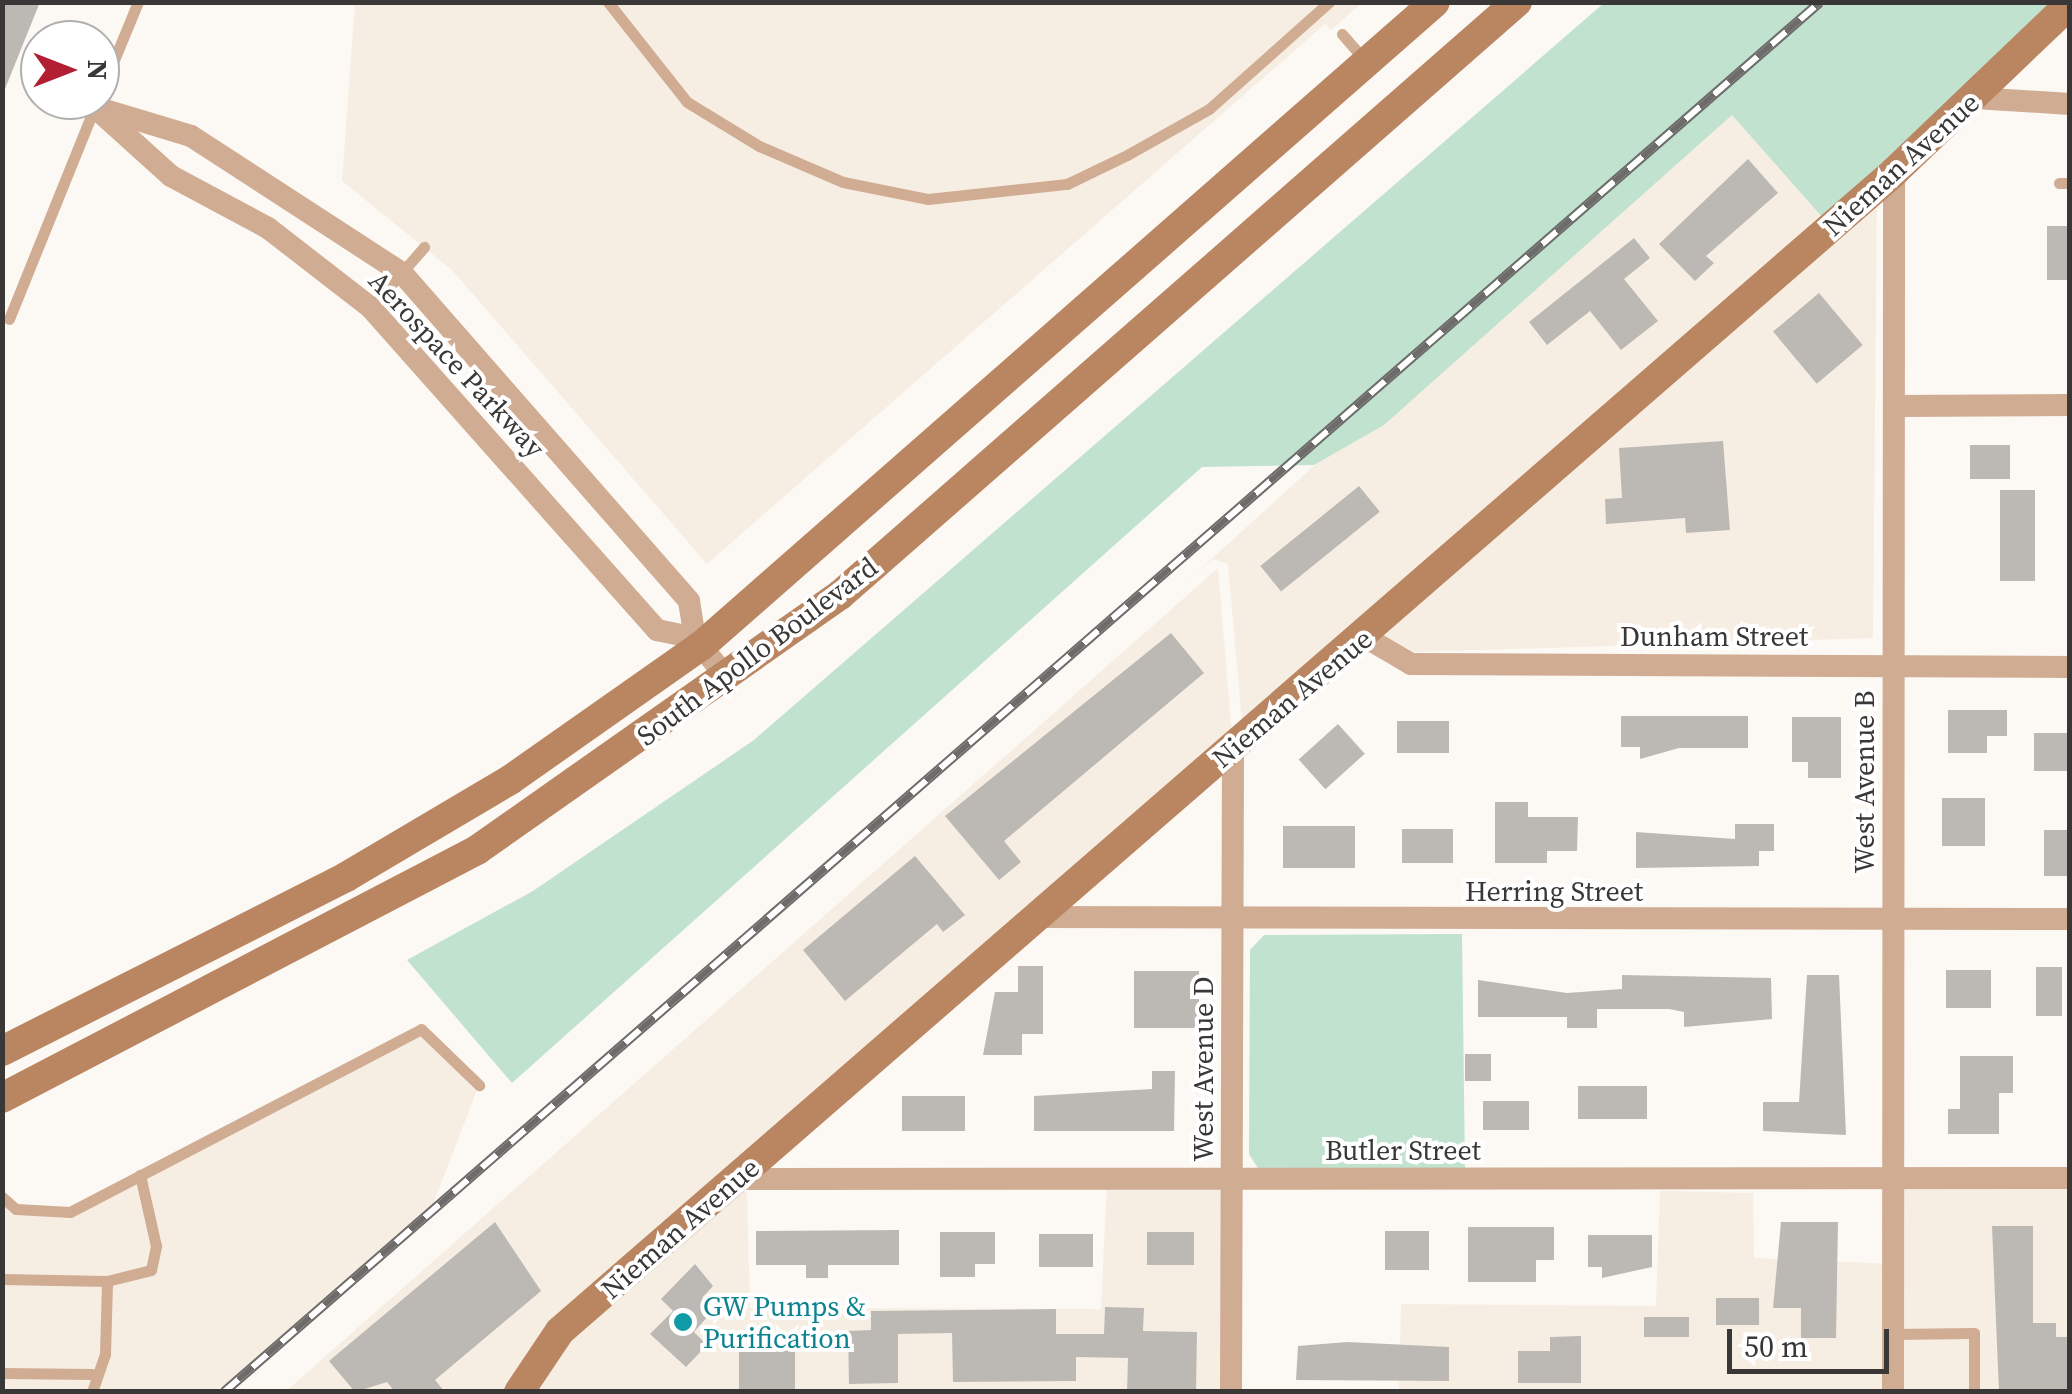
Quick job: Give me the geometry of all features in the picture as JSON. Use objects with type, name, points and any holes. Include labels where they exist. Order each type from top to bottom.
[{"type":"street","name":"South Apollo Boulevard","points":[[2,1051],[346,877],[510,780],[698,642],[1435,2]]},
{"type":"street","name":"South Apollo Boulevard","points":[[2,1098],[477,850],[726,677],[855,582],[1516,2]]},
{"type":"street","name":"Nieman Avenue","points":[[520,1392],[560,1330],[1365,637],[1894,172],[2070,4]]},
{"type":"street","points":[[1975,98],[2070,104]]},
{"type":"street","name":"Aerospace Parkway","points":[[120,109],[206,144],[402,274],[689,601],[698,642],[726,677]]},
{"type":"street","name":"Aerospace Parkway","points":[[116,120],[171,176],[268,228],[370,308],[656,630],[698,642]]},
{"type":"street","name":"West Avenue B","points":[[1894,172],[1894,1392]]},
{"type":"street","points":[[1895,406],[2070,405]]},
{"type":"street","name":"Dunham Street","points":[[1365,637],[1411,664],[2070,667]]},
{"type":"street","name":"West Avenue D","points":[[1230,1392],[1233,747]]},
{"type":"street","name":"Herring Street","points":[[1038,917],[1234,923],[2070,919]]},
{"type":"street","name":"Butler Street","points":[[736,1180],[2070,1178]]},
{"type":"lane","points":[[120,45],[138,2]]},
{"type":"lane","points":[[608,2],[687,102],[759,146],[842,182],[928,199],[1067,184],[1209,110],[1329,2]]},
{"type":"lane","points":[[1342,34],[1366,62]]},
{"type":"lane","points":[[10,319],[89,120]]},
{"type":"lane","points":[[370,308],[424,247]]},
{"type":"lane","points":[[2,1197],[16,1210],[70,1212],[421,1029],[478,1085]]},
{"type":"lane","points":[[2,1278],[137,1278],[156,1260],[140,1175]]},
{"type":"lane","points":[[92,1392],[92,1374],[105,1354],[107,1281]]},
{"type":"lane","points":[[1893,1334],[1974,1334],[1974,1392]]},
{"type":"lane","points":[[2,1373],[92,1374]]},
{"type":"shaded area","points":[[355,3],[1362,3],[1331,30],[1325,24],[707,564],[452,270],[342,181]]},
{"type":"shaded area","points":[[1732,114],[1823,218],[1242,724],[1228,564],[1213,559],[1184,584],[1328,453],[1384,425]]},
{"type":"shaded area","points":[[1877,203],[1873,638],[1414,652],[1384,635]]},
{"type":"shaded area","points":[[1218,568],[1233,747],[736,1180],[747,1194],[750,1308],[1101,1309],[1107,1181],[1233,1181],[1230,1391],[285,1392]]},
{"type":"shaded area","points":[[421,1029],[479,1085],[430,1212],[224,1391],[3,1391],[2,1197],[16,1209],[70,1212]]},
{"type":"shaded area","points":[[2069,1178],[2069,1391],[1399,1392],[1401,1304],[1656,1306],[1660,1191],[1753,1193],[1754,1258],[1892,1264],[1892,1179]]},
{"type":"green space","points":[[1604,3],[2054,3],[1823,218],[1732,115],[1384,425],[1314,465],[1202,467],[512,1083],[407,960],[533,891],[754,740]]},
{"type":"green space","points":[[1462,934],[1465,1169],[1259,1170],[1249,1154],[1250,950],[1264,935]]},
{"type":"building","points":[[2,2],[40,2],[33,20],[20,20],[20,52],[2,94]]},
{"type":"building","points":[[1748,159],[1778,193],[1706,256],[1714,263],[1695,281],[1659,244]]},
{"type":"building","points":[[2047,226],[2070,226],[2070,280],[2047,280]]},
{"type":"building","points":[[1634,238],[1650,258],[1624,279],[1658,321],[1621,350],[1590,311],[1547,345],[1529,322]]},
{"type":"building","points":[[1819,293],[1863,345],[1817,384],[1773,332]]},
{"type":"building","points":[[1723,441],[1730,530],[1686,533],[1685,518],[1606,524],[1605,499],[1622,498],[1619,448]]},
{"type":"building","points":[[1970,445],[2010,445],[2010,479],[1970,479]]},
{"type":"building","points":[[1359,486],[1380,512],[1281,592],[1260,566]]},
{"type":"building","points":[[2000,490],[2035,490],[2035,581],[2000,581]]},
{"type":"building","points":[[1171,633],[1204,673],[1004,841],[1021,862],[999,880],[945,816]]},
{"type":"building","points":[[1948,710],[2007,710],[2007,736],[1987,736],[1987,753],[1948,753]]},
{"type":"building","points":[[1621,716],[1748,716],[1748,748],[1679,748],[1640,759],[1640,747],[1621,747]]},
{"type":"building","points":[[1792,717],[1841,717],[1841,778],[1808,778],[1808,762],[1792,762]]},
{"type":"building","points":[[1397,721],[1449,721],[1449,753],[1397,753]]},
{"type":"building","points":[[1338,724],[1365,754],[1325,789],[1299,759]]},
{"type":"building","points":[[2034,733],[2070,733],[2070,771],[2034,771]]},
{"type":"building","points":[[1942,798],[1985,798],[1985,846],[1942,846]]},
{"type":"building","points":[[1495,802],[1528,802],[1528,817],[1578,817],[1577,851],[1547,851],[1547,863],[1495,863]]},
{"type":"building","points":[[1735,824],[1774,824],[1774,851],[1759,851],[1759,866],[1636,868],[1636,832],[1735,839]]},
{"type":"building","points":[[1283,826],[1355,826],[1355,868],[1283,868]]},
{"type":"building","points":[[1402,829],[1453,829],[1453,863],[1402,863]]},
{"type":"building","points":[[2044,830],[2070,830],[2070,876],[2044,876]]},
{"type":"building","points":[[915,856],[965,915],[943,932],[937,924],[845,1001],[803,950]]},
{"type":"building","points":[[1018,966],[1043,966],[1043,1034],[1022,1034],[1022,1055],[983,1055],[995,992],[1018,992]]},
{"type":"building","points":[[2036,967],[2062,967],[2062,1016],[2036,1016]]},
{"type":"building","points":[[1946,970],[1991,970],[1991,1008],[1946,1008]]},
{"type":"building","points":[[1134,971],[1199,971],[1199,1028],[1134,1028]]},
{"type":"building","points":[[1622,975],[1771,978],[1772,1019],[1684,1027],[1684,1012],[1597,1009],[1597,1028],[1567,1028],[1567,1017],[1478,1017],[1478,980],[1567,993],[1622,989]]},
{"type":"building","points":[[1807,975],[1839,975],[1846,1135],[1763,1131],[1763,1102],[1799,1102]]},
{"type":"building","points":[[1465,1054],[1491,1054],[1491,1081],[1465,1081]]},
{"type":"building","points":[[1960,1056],[2013,1056],[2013,1093],[1999,1093],[1999,1134],[1948,1134],[1948,1109],[1960,1109]]},
{"type":"building","points":[[1152,1071],[1175,1071],[1174,1131],[1034,1131],[1034,1096],[1152,1089]]},
{"type":"building","points":[[1578,1086],[1647,1086],[1647,1119],[1578,1119]]},
{"type":"building","points":[[902,1096],[965,1096],[965,1131],[902,1131]]},
{"type":"building","points":[[1483,1101],[1529,1101],[1529,1130],[1483,1130]]},
{"type":"building","points":[[495,1222],[541,1291],[435,1380],[445,1392],[395,1392],[387,1382],[355,1392],[329,1361]]},
{"type":"building","points":[[1781,1222],[1838,1222],[1836,1338],[1801,1338],[1801,1308],[1773,1308]]},
{"type":"building","points":[[1992,1226],[2033,1226],[2033,1323],[2056,1323],[2056,1337],[2070,1337],[2070,1392],[1999,1392]]},
{"type":"building","points":[[1468,1227],[1554,1227],[1554,1260],[1536,1260],[1536,1282],[1468,1282]]},
{"type":"building","points":[[899,1230],[899,1265],[828,1265],[828,1278],[806,1278],[806,1265],[756,1265],[756,1231]]},
{"type":"building","points":[[1385,1231],[1429,1231],[1429,1270],[1385,1270]]},
{"type":"building","points":[[940,1232],[995,1232],[995,1264],[975,1264],[975,1277],[940,1277]]},
{"type":"building","points":[[1147,1232],[1194,1232],[1194,1265],[1147,1265]]},
{"type":"building","points":[[1039,1234],[1093,1234],[1093,1267],[1039,1267]]},
{"type":"building","points":[[1588,1235],[1652,1235],[1652,1267],[1602,1278],[1602,1267],[1588,1267]]},
{"type":"building","name":"GW Pumps & Purification","points":[[695,1264],[713,1286],[702,1298],[716,1307],[694,1332],[707,1345],[686,1367],[650,1334],[673,1311],[661,1299]]},
{"type":"building","points":[[1716,1298],[1759,1298],[1759,1325],[1716,1325]]},
{"type":"building","points":[[1105,1307],[1144,1308],[1143,1331],[1197,1332],[1196,1392],[1127,1392],[1128,1358],[1076,1357],[1076,1381],[953,1382],[952,1333],[898,1334],[898,1383],[849,1384],[848,1331],[871,1330],[871,1311],[1056,1309],[1056,1334],[1104,1334]]},
{"type":"building","points":[[1644,1317],[1689,1317],[1689,1337],[1644,1337]]},
{"type":"building","points":[[1581,1336],[1581,1383],[1518,1383],[1518,1351],[1550,1351],[1550,1337]]},
{"type":"building","points":[[1347,1342],[1449,1347],[1449,1381],[1296,1380],[1298,1346]]},
{"type":"building","points":[[739,1347],[795,1347],[795,1390],[739,1390]]},
{"type":"railway","points":[[224,1392],[1820,2]]},
{"type":"place","name":"GW Pumps & Purification","points":[[683,1322]]}]
